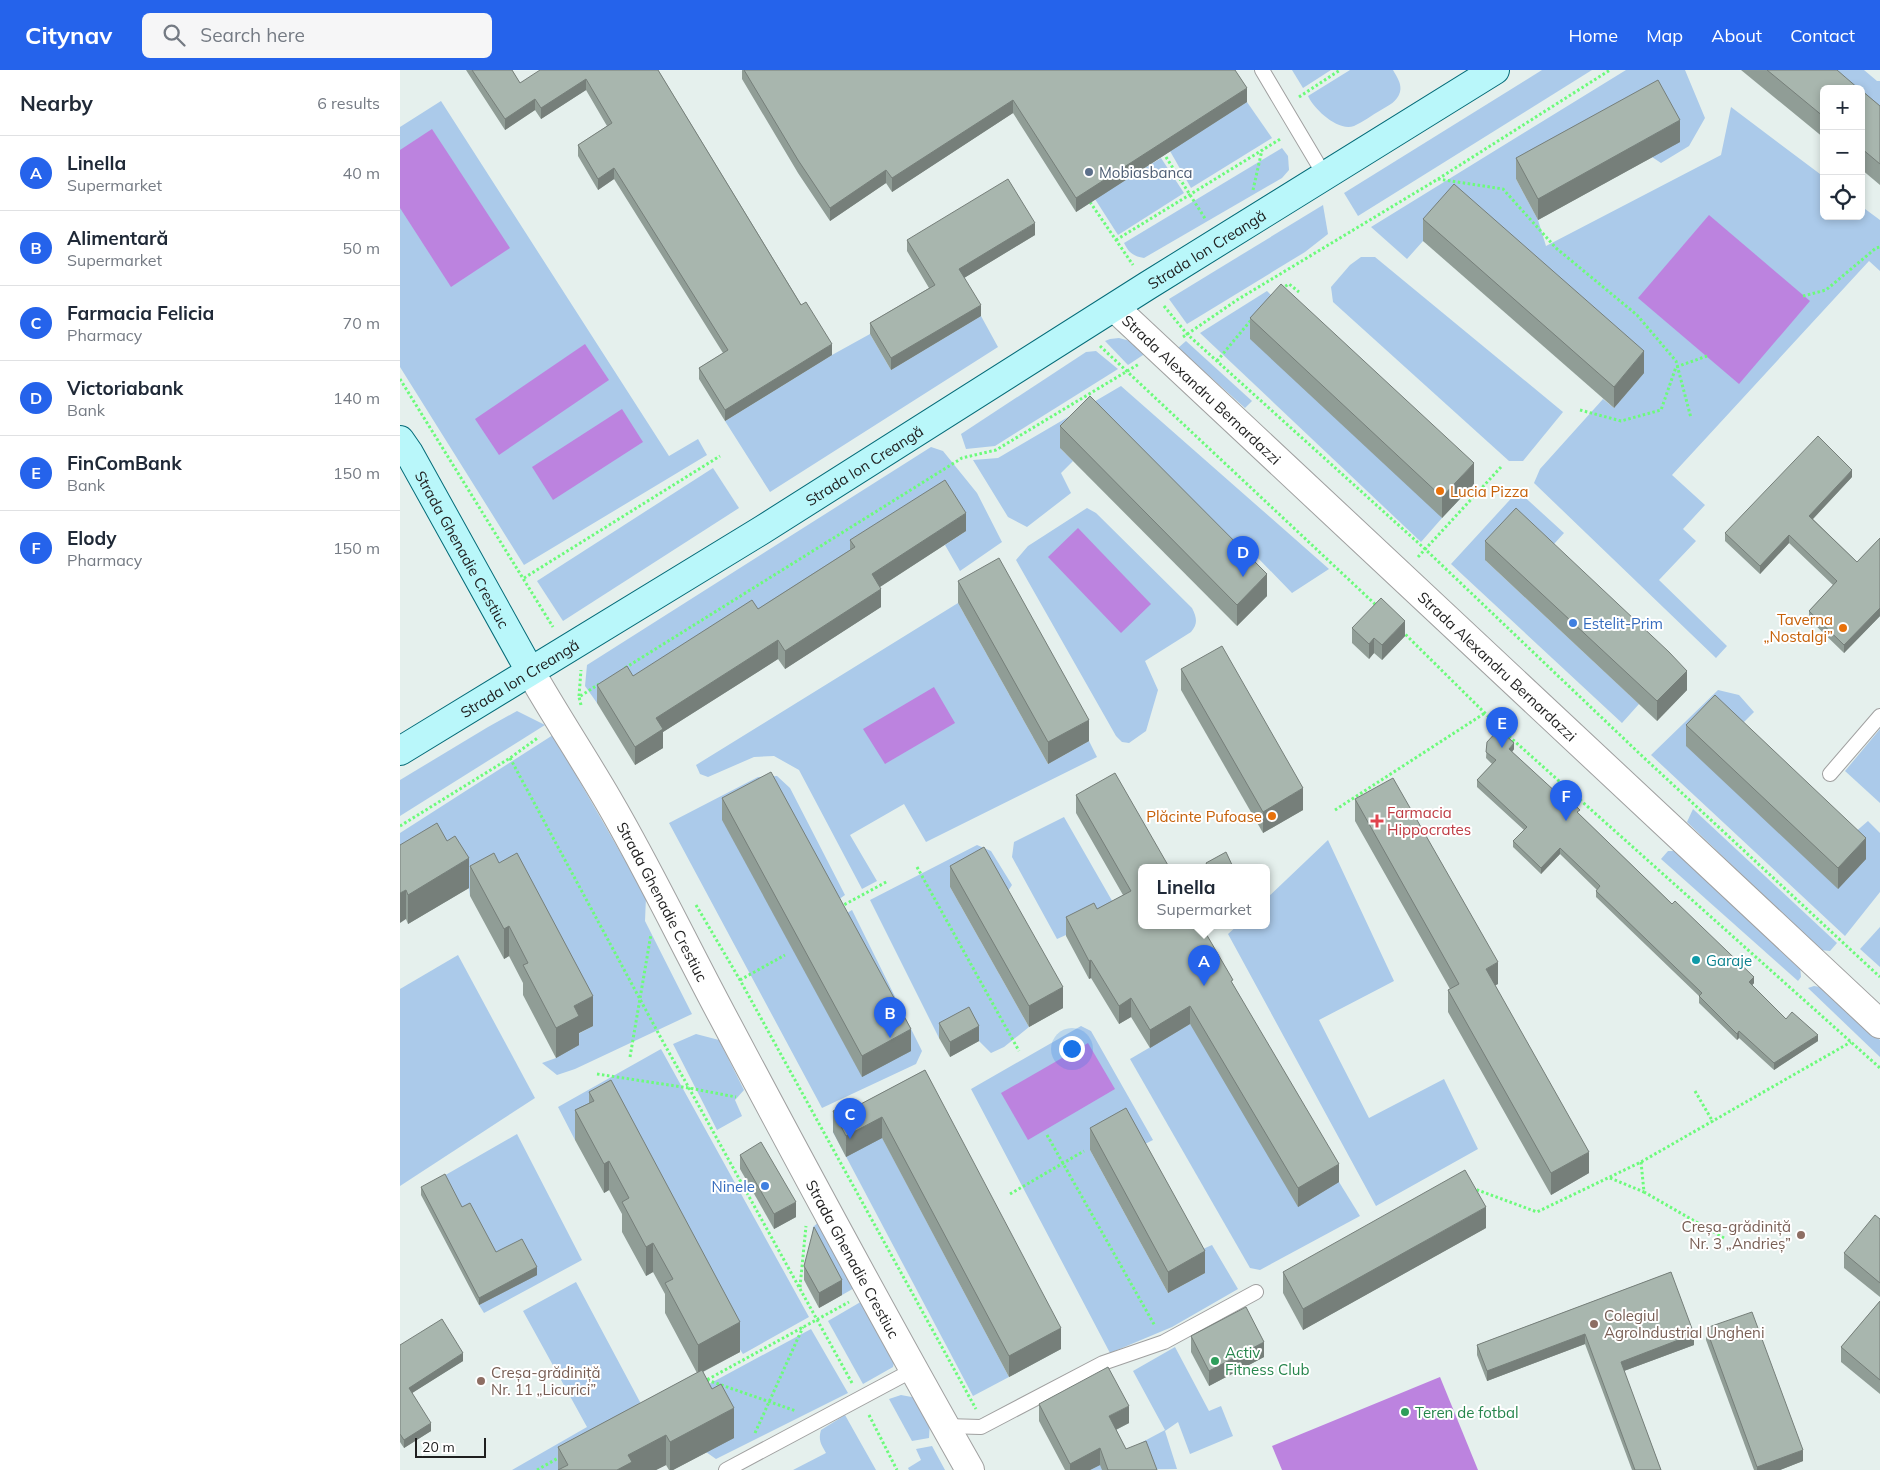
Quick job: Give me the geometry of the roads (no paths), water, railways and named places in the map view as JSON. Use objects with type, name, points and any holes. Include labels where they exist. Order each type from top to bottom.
[{"type":"street","name":"Strada Ion Creangă","points":[[400,751],[762,530],[1082,329],[1147,286],[1495,70]]},
{"type":"street","name":"Strada Alexandru Bernardazzi","points":[[1115,308],[1880,1024]]},
{"type":"street","name":"Strada Ghenadie Crestiuc","points":[[400,440],[559,722],[608,800],[913,1370],[970,1470]]},
{"type":"lane","points":[[1262,70],[1325,176]]},
{"type":"lane","points":[[1830,774],[1880,716]]},
{"type":"lane","points":[[945,1426],[981,1427],[1103,1363],[1164,1342],[1256,1292]]},
{"type":"lane","points":[[726,1470],[913,1370]]},
{"type":"place","name":"Mobiasbanca","points":[[1089,172]]},
{"type":"place","name":"Lucia Pizza","points":[[1440,491]]},
{"type":"place","name":"Victoriabank","points":[[1243,577]]},
{"type":"place","name":"Estelit-Prim","points":[[1573,623]]},
{"type":"place","name":"Taverna „Nostalgi”","points":[[1843,628]]},
{"type":"place","name":"FinComBank","points":[[1502,748]]},
{"type":"place","name":"Plăcinte Pufoase","points":[[1272,816]]},
{"type":"place","name":"Farmacia Hippocrates","points":[[1377,821]]},
{"type":"place","name":"Elody","points":[[1566,821]]},
{"type":"place","name":"Garaje","points":[[1696,960]]},
{"type":"place","name":"Linella","points":[[1204,986]]},
{"type":"place","name":"Alimentară","points":[[890,1038]]},
{"type":"place","name":"Farmacia Felicia","points":[[850,1139]]},
{"type":"place","name":"Ninele","points":[[765,1186]]},
{"type":"place","name":"Creșa-grădiniță Nr. 3 „Andrieș”","points":[[1801,1235]]},
{"type":"place","name":"Colegiul AgroIndustrial Ungheni","points":[[1594,1324]]},
{"type":"place","name":"Activ Fitness Club","points":[[1215,1361]]},
{"type":"place","name":"Creșa-grădiniță Nr. 11 „Licurici”","points":[[481,1381]]},
{"type":"place","name":"Teren de fotbal","points":[[1405,1412]]}]
